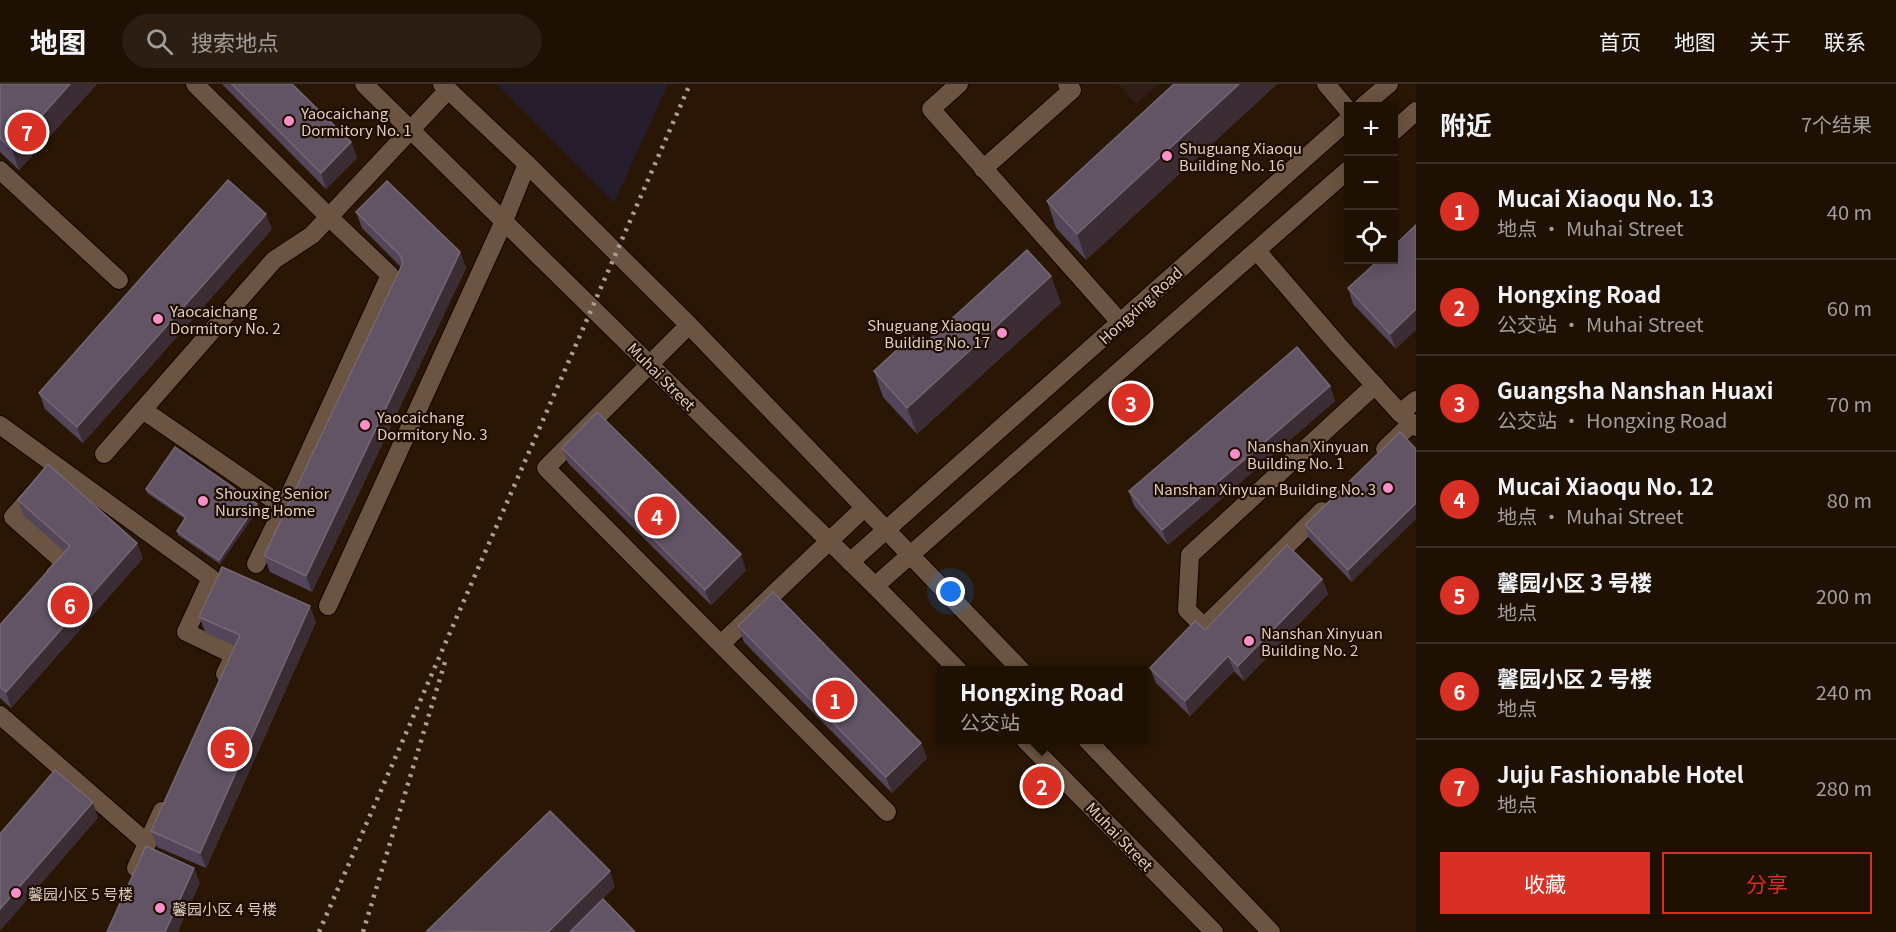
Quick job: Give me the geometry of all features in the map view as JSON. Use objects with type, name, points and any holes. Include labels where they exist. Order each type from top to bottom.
[{"type":"street","points":[[195,84],[390,275],[256,564]]},
{"type":"street","name":"Muhai Street","points":[[364,84],[954,666]]},
{"type":"street","points":[[959,84],[931,109],[1120,322]]},
{"type":"street","points":[[983,169],[1072,90],[1067,84]]},
{"type":"street","points":[[1326,84],[1344,105]]},
{"type":"street","points":[[1368,102],[1389,84]]},
{"type":"street","points":[[104,454],[274,260],[312,235],[412,130],[445,87],[527,164],[689,325],[1017,666]]},
{"type":"street","points":[[1398,127],[1416,111]]},
{"type":"street","name":"Hongxing Road","points":[[850,562],[1344,124]]},
{"type":"street","points":[[328,606],[504,221],[527,164]]},
{"type":"street","points":[[0,170],[119,280]]},
{"type":"street","points":[[875,586],[1344,174]]},
{"type":"street","points":[[1257,251],[1409,421]]},
{"type":"street","points":[[689,325],[546,468],[887,812]]},
{"type":"street","points":[[1337,496],[1204,627],[1187,610],[1190,555],[1376,385]]},
{"type":"street","points":[[1370,464],[1409,421],[1416,400]]},
{"type":"street","points":[[143,410],[284,507]]},
{"type":"street","points":[[0,425],[211,578],[186,632],[234,655],[219,686]]},
{"type":"street","points":[[43,588],[65,562],[13,517],[57,467]]},
{"type":"street","points":[[721,644],[864,508]]},
{"type":"street","points":[[0,715],[147,843]]},
{"type":"street","name":"Muhai Street","points":[[1029,744],[1214,932]]},
{"type":"street","points":[[1091,744],[1271,932]]},
{"type":"street","points":[[51,789],[66,772]]},
{"type":"street","points":[[129,882],[171,791]]},
{"type":"shaded area","points":[[497,84],[668,84],[614,203]]},
{"type":"shaded area","points":[[1118,84],[1159,84],[1136,104]]},
{"type":"building","points":[[0,84],[70,84],[12,149],[0,138]]},
{"type":"building","name":"Yaocaichang Dormitory No. 1","points":[[232,84],[292,84],[351,142],[321,173]]},
{"type":"building","points":[[1174,84],[1239,84],[1077,234],[1047,201]]},
{"type":"building","name":"Yaocaichang Dormitory No. 2","points":[[228,180],[266,214],[77,427],[39,393]]},
{"type":"building","name":"Yaocaichang Dormitory No. 3","points":[[387,181],[460,252],[306,576],[264,556],[403,263],[400,255],[356,212]]},
{"type":"building","points":[[1416,225],[1416,309],[1390,334],[1348,288],[1375,264],[1398,264],[1398,242]]},
{"type":"building","points":[[1027,250],[1051,276],[907,408],[874,371],[912,336],[921,347]]},
{"type":"building","name":"Nanshan Xinyuan Building No. 1","points":[[1297,347],[1330,386],[1162,530],[1129,491]]},
{"type":"building","points":[[597,412],[741,554],[705,590],[562,448]]},
{"type":"building","name":"Nanshan Xinyuan Building No. 3","points":[[1400,432],[1416,449],[1416,503],[1348,570],[1305,525]]},
{"type":"building","name":"Shouxing Senior Nursing Home","points":[[175,447],[257,504],[219,560],[177,531],[186,517],[146,489]]},
{"type":"building","points":[[48,464],[137,543],[6,692],[0,687],[0,625],[70,546],[18,500]]},
{"type":"building","name":"Nanshan Xinyuan Building No. 2","points":[[1287,545],[1322,579],[1238,666],[1228,656],[1185,701],[1150,668],[1195,621],[1205,630]]},
{"type":"building","points":[[222,567],[310,606],[200,853],[151,831],[240,635],[199,617]]},
{"type":"building","points":[[773,592],[921,743],[886,777],[738,626]]},
{"type":"building","name":"馨园小区 5 号楼","points":[[55,770],[93,802],[0,909],[0,834]]},
{"type":"building","points":[[550,811],[610,871],[548,932],[427,931]]},
{"type":"building","name":"馨园小区 4 号楼","points":[[146,846],[194,868],[165,932],[107,932]]},
{"type":"building","points":[[603,899],[635,932],[570,932]]},
{"type":"railway","points":[[319,932],[690,84]]},
{"type":"railway","points":[[363,932],[445,662]]},
{"type":"place","name":"Yaocaichang Dormitory No. 1","points":[[289,121]]},
{"type":"place","name":"Juju Fashionable Hotel","points":[[27,132]]},
{"type":"place","name":"Shuguang Xiaoqu Building No. 16","points":[[1167,156]]},
{"type":"place","name":"Yaocaichang Dormitory No. 2","points":[[158,319]]},
{"type":"place","name":"Shuguang Xiaoqu Building No. 17","points":[[1002,333]]},
{"type":"place","name":"Guangsha Nanshan Huaxi","points":[[1131,403]]},
{"type":"place","name":"Yaocaichang Dormitory No. 3","points":[[365,425]]},
{"type":"place","name":"Nanshan Xinyuan Building No. 1","points":[[1235,454]]},
{"type":"place","name":"Nanshan Xinyuan Building No. 3","points":[[1388,488]]},
{"type":"place","name":"Shouxing Senior Nursing Home","points":[[203,501]]},
{"type":"place","name":"Mucai Xiaoqu No. 12","points":[[657,516]]},
{"type":"place","name":"馨园小区 2 号楼","points":[[70,605]]},
{"type":"place","name":"Nanshan Xinyuan Building No. 2","points":[[1249,641]]},
{"type":"place","name":"Mucai Xiaoqu No. 13","points":[[835,700]]},
{"type":"place","name":"馨园小区 3 号楼","points":[[230,749]]},
{"type":"place","name":"Hongxing Road","points":[[1042,786]]},
{"type":"place","name":"馨园小区 5 号楼","points":[[16,893]]},
{"type":"place","name":"馨园小区 4 号楼","points":[[160,908]]}]
